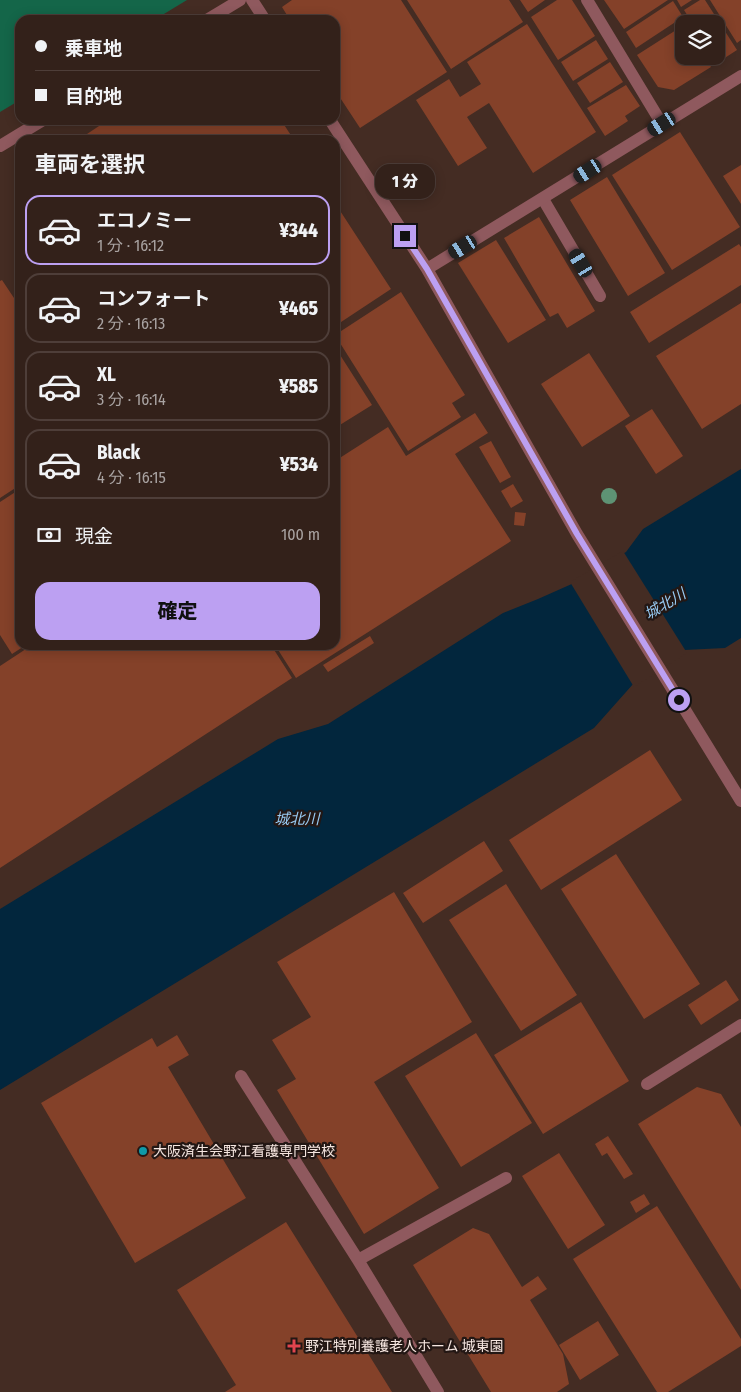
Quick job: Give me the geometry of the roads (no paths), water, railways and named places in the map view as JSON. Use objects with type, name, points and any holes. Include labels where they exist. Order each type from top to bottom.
[{"type":"street","points":[[215,15],[240,0]]},
{"type":"street","points":[[252,0],[262,15]]},
{"type":"street","points":[[587,0],[662,124]]},
{"type":"street","points":[[427,269],[741,76]]},
{"type":"street","points":[[18,135],[35,125]]},
{"type":"street","points":[[340,135],[427,269],[586,549],[741,801]]},
{"type":"street","points":[[0,146],[15,137]]},
{"type":"street","points":[[543,199],[600,296]]},
{"type":"street","points":[[647,1084],[741,1025]]},
{"type":"street","points":[[241,1076],[358,1260],[438,1392]]},
{"type":"street","points":[[358,1260],[506,1178]]},
{"type":"water","name":"城北川","points":[[741,469],[741,638],[725,648],[684,650],[634,683],[594,728],[0,1090],[0,909],[278,739],[328,724],[503,613],[574,583],[626,552],[643,529]]},
{"type":"place","name":"大阪済生会野江看護専門学校","points":[[143,1151]]},
{"type":"place","name":"野江特別養護老人ホーム 城東園","points":[[294,1346]]}]
